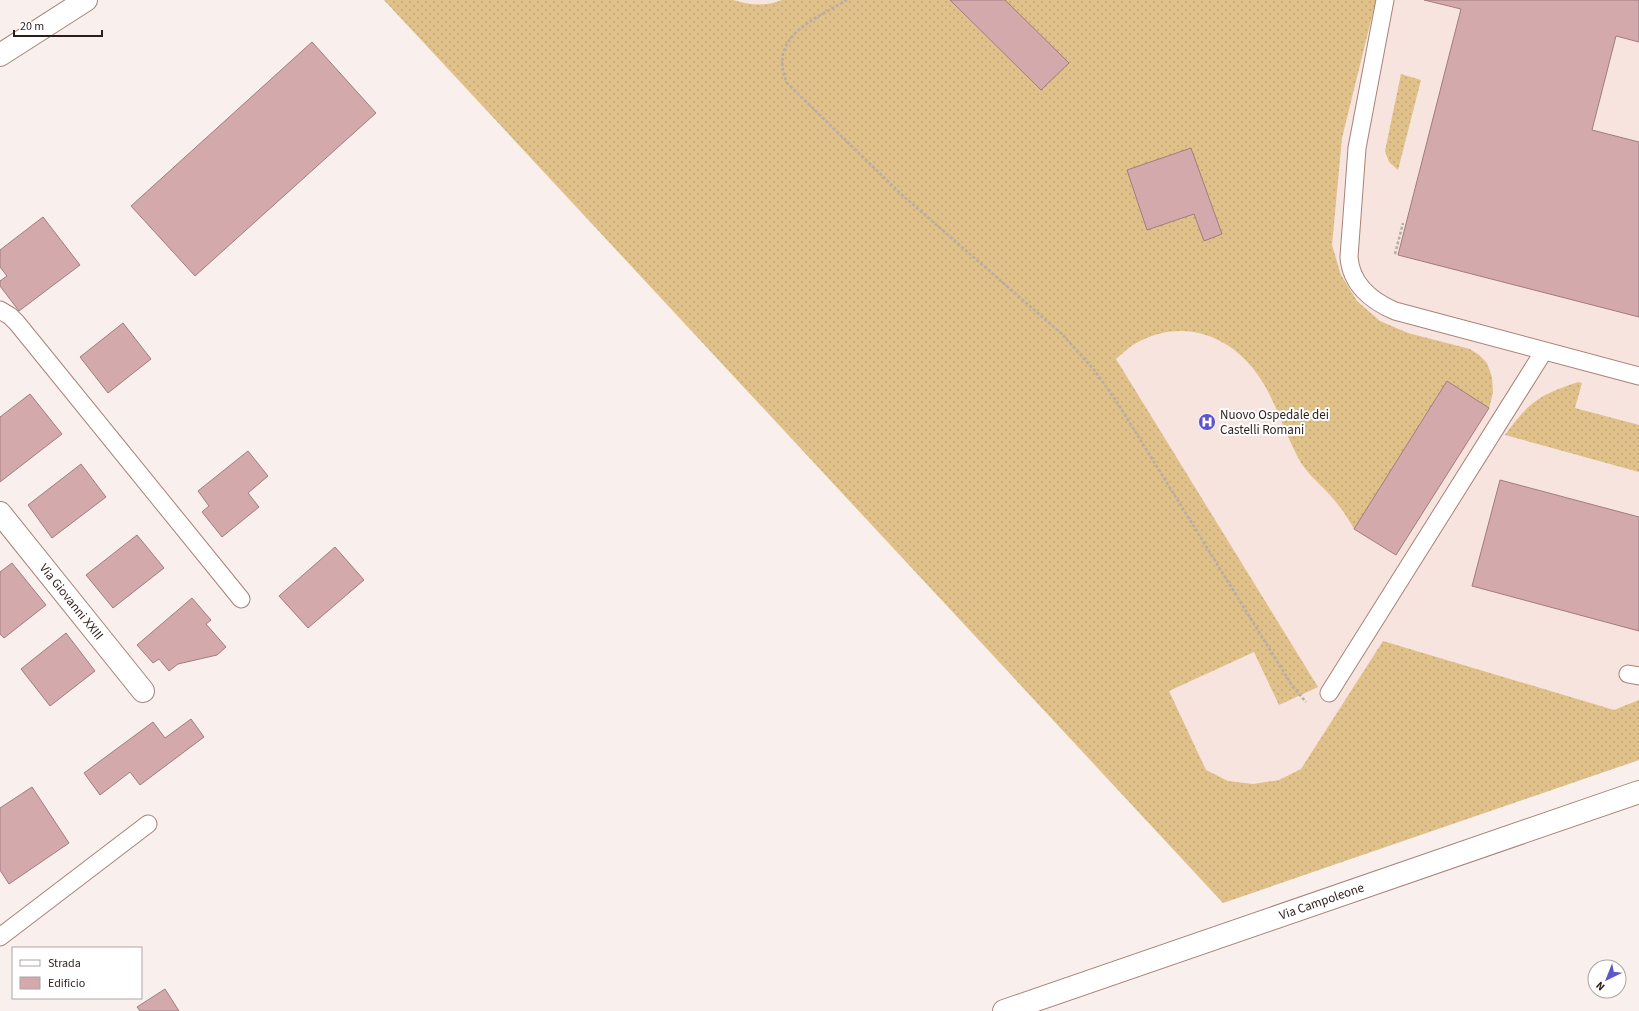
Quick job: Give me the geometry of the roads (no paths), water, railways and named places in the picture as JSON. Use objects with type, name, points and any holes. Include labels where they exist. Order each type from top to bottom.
[{"type":"street","points":[[0,55],[86,0]]},
{"type":"street","name":"Via Giovanni XXIII","points":[[0,513],[143,691]]},
{"type":"street","name":"Via Campoleone","points":[[1004,1011],[1639,792]]},
{"type":"lane","points":[[1385,0],[1357,148],[1349,257],[1352,273],[1359,286],[1368,296],[1390,309],[1639,376]]},
{"type":"lane","points":[[0,310],[10,316],[17,323],[240,599]]},
{"type":"lane","points":[[1329,693],[1544,351]]},
{"type":"lane","points":[[0,937],[148,824]]},
{"type":"place","name":"Nuovo Ospedale dei Castelli Romani","points":[[1207,422]]}]
